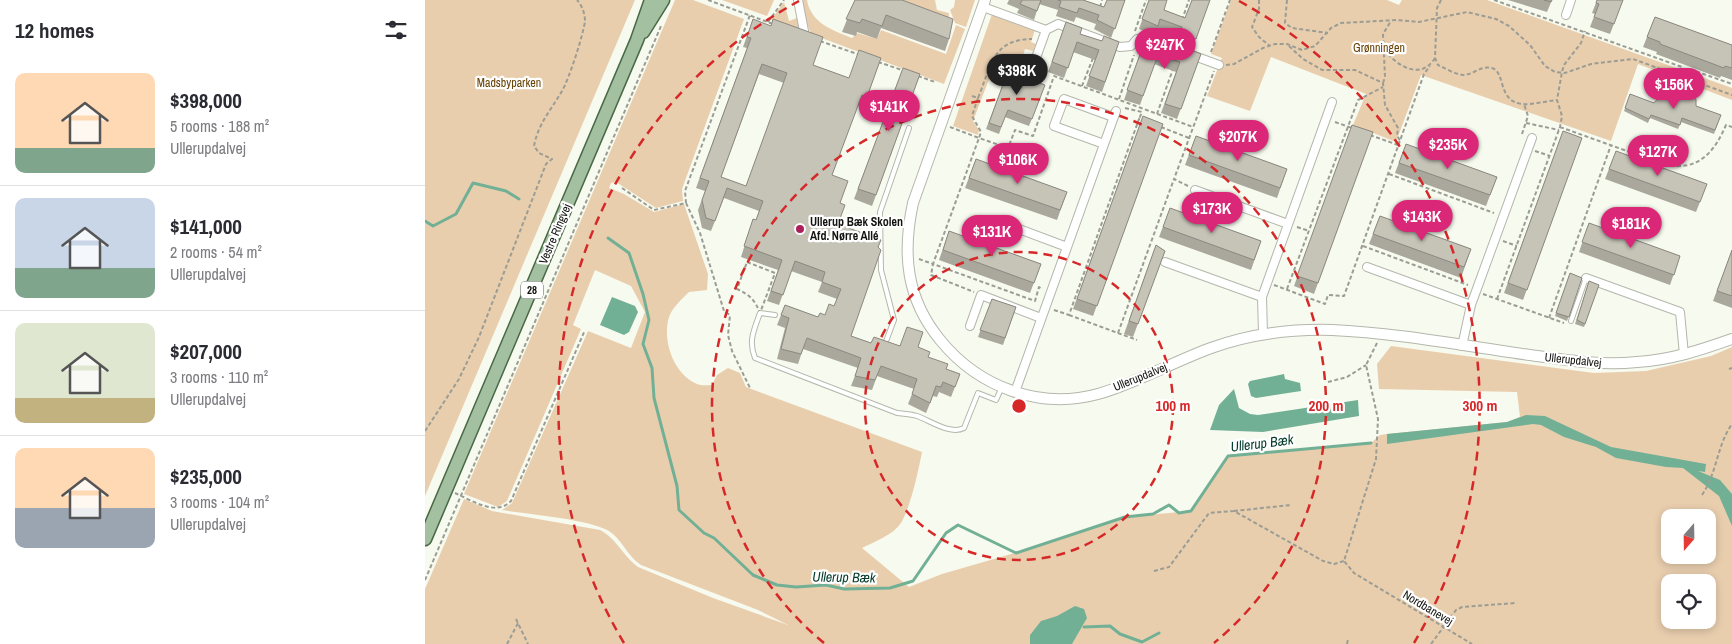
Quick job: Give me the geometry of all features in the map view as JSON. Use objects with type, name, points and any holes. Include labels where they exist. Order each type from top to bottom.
[{"type":"main road","name":"Vestre Ringvej","points":[[425,539],[637,40],[651,0]]},
{"type":"main road","name":"Vestre Ringvej","points":[[637,40],[663,0]]},
{"type":"street","points":[[798,0],[803,34]]},
{"type":"street","points":[[1566,15],[1571,0]]},
{"type":"street","name":"Ullerupdalvej","points":[[1127,46],[1120,47],[1058,24],[1046,30],[984,3],[913,203],[906,234],[907,267],[916,300],[933,332],[953,356],[981,376],[1002,387],[1045,399],[1068,399],[1099,394],[1214,347],[1263,334],[1331,330],[1379,334],[1591,363],[1637,362],[1685,355],[1732,339]]},
{"type":"street","points":[[1031,69],[1046,30]]},
{"type":"street","points":[[1127,46],[1131,46],[1137,39],[1145,38],[1218,65]]},
{"type":"street","points":[[1015,392],[1115,114],[1064,99],[1054,126],[1104,144]]},
{"type":"street","points":[[1263,334],[1262,297],[1332,102]]},
{"type":"street","points":[[1462,346],[1471,305],[1532,138]]},
{"type":"street","points":[[1195,190],[1288,224]]},
{"type":"street","points":[[1003,224],[1067,247]]},
{"type":"street","points":[[1165,262],[1262,297]]},
{"type":"street","points":[[1367,267],[1471,305]]},
{"type":"street","points":[[1586,278],[1680,312],[1685,355]]},
{"type":"street","points":[[970,326],[981,295],[1041,318]]},
{"type":"lane","points":[[884,346],[894,320],[881,270],[880,212],[909,128]]},
{"type":"lane","points":[[1571,320],[1586,278]]},
{"type":"lane","points":[[775,315],[760,313],[751,337],[755,358],[897,413],[915,415],[950,429],[959,430],[964,428],[978,393],[996,400],[1002,387]]},
{"type":"path","points":[[425,431],[467,364],[546,164],[552,159],[539,153],[534,146],[537,131],[563,90],[581,38],[585,20],[581,4],[577,0]]},
{"type":"path","points":[[708,0],[777,25]]},
{"type":"path","points":[[768,22],[784,0]]},
{"type":"path","points":[[1099,9],[1102,0]]},
{"type":"path","points":[[1137,39],[1135,31],[1146,0]]},
{"type":"path","points":[[1181,24],[1189,0]]},
{"type":"path","points":[[1207,61],[1230,0]]},
{"type":"path","points":[[1259,0],[1259,9],[1252,27],[1259,37],[1270,46]]},
{"type":"path","points":[[1287,0],[1285,23],[1292,28],[1328,33]]},
{"type":"path","points":[[1441,0],[1437,8],[1435,58],[1437,65],[1465,75],[1487,67],[1494,68],[1498,71],[1506,94],[1512,100],[1523,104],[1557,100]]},
{"type":"path","points":[[1494,0],[1682,67],[1682,71],[1696,76],[1698,72],[1732,84]]},
{"type":"path","points":[[1118,333],[1189,138],[1218,65],[1234,64],[1270,46],[1287,44],[1302,50],[1315,46],[1341,23],[1391,20],[1419,22],[1467,12],[1496,19],[1509,26],[1530,45],[1545,66],[1555,72],[1562,72],[1591,64],[1633,60],[1732,95]]},
{"type":"path","points":[[750,16],[685,191],[686,203],[700,233],[724,312],[730,315],[728,335],[732,352],[750,388]]},
{"type":"path","points":[[1391,20],[1383,34],[1385,76],[1383,87],[1385,105],[1398,128],[1397,136],[1400,141]]},
{"type":"path","points":[[425,580],[662,24]]},
{"type":"path","points":[[1497,299],[1560,129],[1562,116],[1557,100],[1564,65],[1581,43],[1585,32]]},
{"type":"path","points":[[803,34],[864,57]]},
{"type":"path","points":[[981,295],[931,275],[933,264],[981,132],[972,116],[996,53],[1003,45],[1019,39],[1042,39]]},
{"type":"path","points":[[1082,86],[1099,39]]},
{"type":"path","points":[[1287,44],[1303,59],[1322,70],[1355,70],[1383,83]]},
{"type":"path","points":[[1119,100],[1135,55],[1127,46]]},
{"type":"path","points":[[1384,49],[1404,68],[1423,70],[1430,66]]},
{"type":"path","points":[[1267,283],[1325,304],[1328,295],[1344,296],[1424,74],[1435,58]]},
{"type":"path","points":[[873,60],[908,73]]},
{"type":"path","points":[[1157,114],[1173,69]]},
{"type":"path","points":[[917,76],[935,82]]},
{"type":"path","points":[[1287,290],[1358,100],[1383,87]]},
{"type":"path","points":[[972,96],[978,98]]},
{"type":"path","points":[[1522,134],[1528,116],[1523,104]]},
{"type":"path","points":[[1325,118],[1356,130]]},
{"type":"path","points":[[1069,315],[1139,119],[1147,122]]},
{"type":"path","points":[[1526,123],[1560,129],[1666,165],[1680,167],[1707,156],[1726,125],[1732,127]]},
{"type":"path","points":[[941,124],[979,138]]},
{"type":"path","points":[[1156,125],[1189,138]]},
{"type":"path","points":[[1365,133],[1399,145]]},
{"type":"path","points":[[1549,318],[1611,145]]},
{"type":"path","points":[[1528,148],[1550,156]]},
{"type":"path","points":[[1388,173],[1504,217]]},
{"type":"path","points":[[1174,179],[1195,190]]},
{"type":"path","points":[[622,188],[654,210],[686,203]]},
{"type":"path","points":[[1288,224],[1309,231]]},
{"type":"path","points":[[1496,239],[1517,246]]},
{"type":"path","points":[[1363,246],[1549,318],[1569,324],[1571,320]]},
{"type":"path","points":[[907,255],[1035,300],[1039,287],[1051,292]]},
{"type":"path","points":[[1146,256],[1165,262]]},
{"type":"path","points":[[747,262],[775,273],[760,313],[756,302],[750,295],[737,289],[747,262]]},
{"type":"path","points":[[1045,307],[1137,340]]},
{"type":"path","points":[[447,488],[461,496],[493,508],[501,508],[511,501],[585,330]]},
{"type":"path","points":[[1328,382],[1347,377],[1366,365],[1376,349],[1379,334]]},
{"type":"path","points":[[1234,510],[1323,561],[1334,564],[1344,561],[1376,459],[1378,419],[1366,365]]},
{"type":"path","points":[[1703,495],[1713,476],[1722,444],[1732,424]]},
{"type":"path","points":[[1154,571],[1169,567],[1209,513],[1291,505]]},
{"type":"path","name":"Nordbanevej","points":[[1344,561],[1354,573],[1472,644]]},
{"type":"path","points":[[1431,644],[1456,610],[1462,607],[1517,603]]},
{"type":"path","points":[[516,620],[528,644]]},
{"type":"path","points":[[507,644],[518,623]]},
{"type":"path","points":[[1347,644],[1348,639]]},
{"type":"green space","name":"Madsbyparken","points":[[425,0],[635,0],[425,496]]},
{"type":"green space","points":[[675,0],[693,0],[744,19],[682,189],[683,201],[656,208],[616,182],[611,183],[609,188],[624,194],[654,212],[684,204],[708,274],[707,290],[689,292],[672,310],[667,326],[668,346],[671,355],[682,373],[699,385],[712,385],[717,375],[728,368],[740,373],[746,387],[922,452],[911,498],[901,523],[888,535],[862,548],[909,587],[942,574],[1053,542],[1125,517],[1191,511],[1228,456],[1371,443],[1380,435],[1507,422],[1520,417],[1517,392],[1379,389],[1377,364],[1391,346],[1594,373],[1646,371],[1711,356],[1732,347],[1732,644],[425,644],[425,589],[464,499],[492,511],[600,530],[611,538],[638,567],[713,598],[788,625],[758,610],[641,565],[632,557],[614,534],[600,527],[573,520],[502,510],[512,503],[588,331],[631,348],[645,312],[631,286],[595,270],[573,325],[581,329],[507,501],[498,507],[464,494]]},
{"type":"green space","points":[[722,0],[774,0],[767,16]]},
{"type":"green space","points":[[803,0],[807,0],[813,15],[823,25],[852,38],[857,33],[877,39],[881,30],[946,54],[956,25],[965,29],[944,84],[811,34],[803,13]]},
{"type":"green space","points":[[904,0],[935,0],[937,10],[949,13],[949,26],[951,29],[949,36],[898,3]]},
{"type":"green space","points":[[955,0],[975,0],[966,27],[955,23],[950,10],[954,7]]},
{"type":"green space","name":"Grønningen","points":[[1231,0],[1387,0],[1399,5],[1402,0],[1487,0],[1732,88],[1732,100],[1638,64],[1611,141],[1421,75],[1396,142],[1353,125],[1366,94],[1271,57],[1250,111],[1207,96],[1222,58],[1211,54]]},
{"type":"green space","points":[[784,2],[789,21],[797,18],[800,26],[797,30],[771,20]]},
{"type":"green space","points":[[992,14],[1035,30],[1031,42],[1036,44],[1033,51],[1025,49],[1020,66],[1014,64],[1012,69],[1004,67],[991,74],[973,121],[979,130],[978,135],[953,126]]},
{"type":"shaded area","points":[[612,297],[635,306],[638,312],[629,332],[624,335],[600,325]]},
{"type":"shaded area","points":[[1284,374],[1285,379],[1300,383],[1301,391],[1256,398],[1251,396],[1248,384],[1250,381]]},
{"type":"shaded area","points":[[1234,389],[1239,408],[1250,414],[1258,415],[1358,400],[1359,416],[1263,432],[1210,430],[1219,405]]},
{"type":"shaded area","points":[[1526,415],[1545,416],[1611,447],[1706,464],[1705,472],[1698,471],[1720,480],[1732,494],[1732,526],[1719,496],[1683,468],[1666,467],[1616,458],[1596,447],[1564,437],[1541,425],[1533,424],[1387,444],[1387,434],[1507,422]]},
{"type":"shaded area","points":[[1075,606],[1084,609],[1087,618],[1072,644],[1030,644],[1030,635],[1041,621],[1057,616]]},
{"type":"building","points":[[855,0],[902,0],[953,19],[949,39],[886,15],[882,26],[862,19],[860,23],[846,19]]},
{"type":"building","points":[[1022,0],[1041,0],[1037,11],[1020,4]]},
{"type":"building","points":[[1058,0],[1083,0],[1104,7],[1107,0],[1125,0],[1115,29],[1097,20],[1099,15],[1079,8],[1077,13],[1059,7],[1061,1]]},
{"type":"building","points":[[1149,0],[1167,0],[1164,10],[1185,18],[1192,0],[1210,0],[1196,39],[1180,32],[1182,27],[1160,19],[1158,26],[1142,19]]},
{"type":"building","points":[[1597,0],[1623,0],[1614,24],[1594,17],[1599,4],[1596,3]]},
{"type":"building","points":[[1655,17],[1732,45],[1732,68],[1725,66],[1724,68],[1660,44],[1660,42],[1647,37]]},
{"type":"building","points":[[753,19],[771,26],[773,19],[823,37],[813,65],[849,78],[859,50],[881,58],[867,97],[862,95],[832,175],[848,181],[840,203],[845,205],[838,224],[881,240],[878,247],[881,250],[851,336],[871,343],[874,337],[900,346],[907,327],[923,332],[918,347],[930,352],[928,357],[948,364],[946,369],[960,374],[955,387],[943,382],[941,387],[936,386],[930,403],[912,394],[917,379],[881,366],[875,380],[855,376],[861,358],[807,338],[801,354],[781,349],[789,318],[781,315],[785,305],[818,317],[820,313],[825,315],[829,304],[834,306],[841,289],[822,282],[825,272],[795,261],[783,295],[771,291],[782,260],[744,246],[753,219],[756,220],[763,201],[727,188],[715,221],[706,218],[702,200],[709,181],[700,178],[751,38],[747,37]],"holes":[[[762,64],[787,73],[746,186],[721,177]]]},
{"type":"building","points":[[1066,22],[1082,28],[1080,34],[1102,41],[1104,36],[1119,42],[1105,82],[1089,76],[1099,50],[1077,42],[1068,68],[1052,62]]},
{"type":"building","points":[[1144,34],[1163,40],[1161,46],[1182,53],[1184,47],[1201,54],[1181,109],[1165,104],[1180,62],[1158,55],[1143,96],[1127,90],[1146,38],[1143,37]]},
{"type":"building","points":[[1017,59],[1025,62],[1020,76],[1045,85],[1032,119],[1008,110],[1001,127],[989,123],[1009,68],[1013,69]]},
{"type":"building","points":[[903,68],[920,74],[876,195],[858,189]]},
{"type":"building","points":[[1630,94],[1654,103],[1660,96],[1696,99],[1696,106],[1721,115],[1715,130],[1682,118],[1680,125],[1651,115],[1649,119],[1625,108]]},
{"type":"building","points":[[1143,116],[1163,124],[1097,306],[1077,299]]},
{"type":"building","points":[[1352,125],[1373,132],[1318,283],[1297,276]]},
{"type":"building","points":[[1563,131],[1582,138],[1527,290],[1508,283]]},
{"type":"building","points":[[1196,136],[1287,169],[1280,188],[1189,155]]},
{"type":"building","points":[[1406,144],[1497,177],[1490,195],[1399,163]]},
{"type":"building","points":[[1616,151],[1707,184],[1700,202],[1609,169]]},
{"type":"building","points":[[976,159],[1067,192],[1060,210],[969,178]]},
{"type":"building","points":[[1170,208],[1261,241],[1254,260],[1163,227]]},
{"type":"building","points":[[1380,216],[1471,249],[1464,267],[1373,234]]},
{"type":"building","points":[[1589,223],[1680,256],[1674,275],[1582,242]]},
{"type":"building","points":[[949,231],[1041,264],[1034,283],[943,250]]},
{"type":"building","points":[[1156,245],[1165,251],[1138,324],[1129,321]]},
{"type":"building","points":[[1732,250],[1732,296],[1717,291]]},
{"type":"building","points":[[1570,273],[1582,278],[1569,317],[1556,313]]},
{"type":"building","points":[[1589,281],[1599,285],[1585,324],[1577,320]]},
{"type":"building","points":[[992,299],[1016,307],[1005,338],[980,330]]},
{"type":"waterway","name":"Ullerup Bæk","points":[[425,221],[433,226],[456,214],[473,183],[506,191],[519,199]]},
{"type":"waterway","name":"Ullerup Bæk","points":[[608,238],[629,253],[643,294],[649,320],[643,344],[652,368],[654,398],[677,486],[679,510],[704,533],[714,538],[753,575],[777,585],[796,587],[826,585],[844,589],[890,588],[913,581],[946,533],[958,525],[1016,553],[1125,517],[1153,514],[1169,505],[1179,513],[1191,511],[1228,456],[1371,443]]},
{"type":"waterway","points":[[1084,627],[1110,626],[1120,634],[1142,642],[1159,633]]},
{"type":"place","name":"Ullerup Bæk Skolen Afd. Nørre Allé","points":[[800,229]]}]
